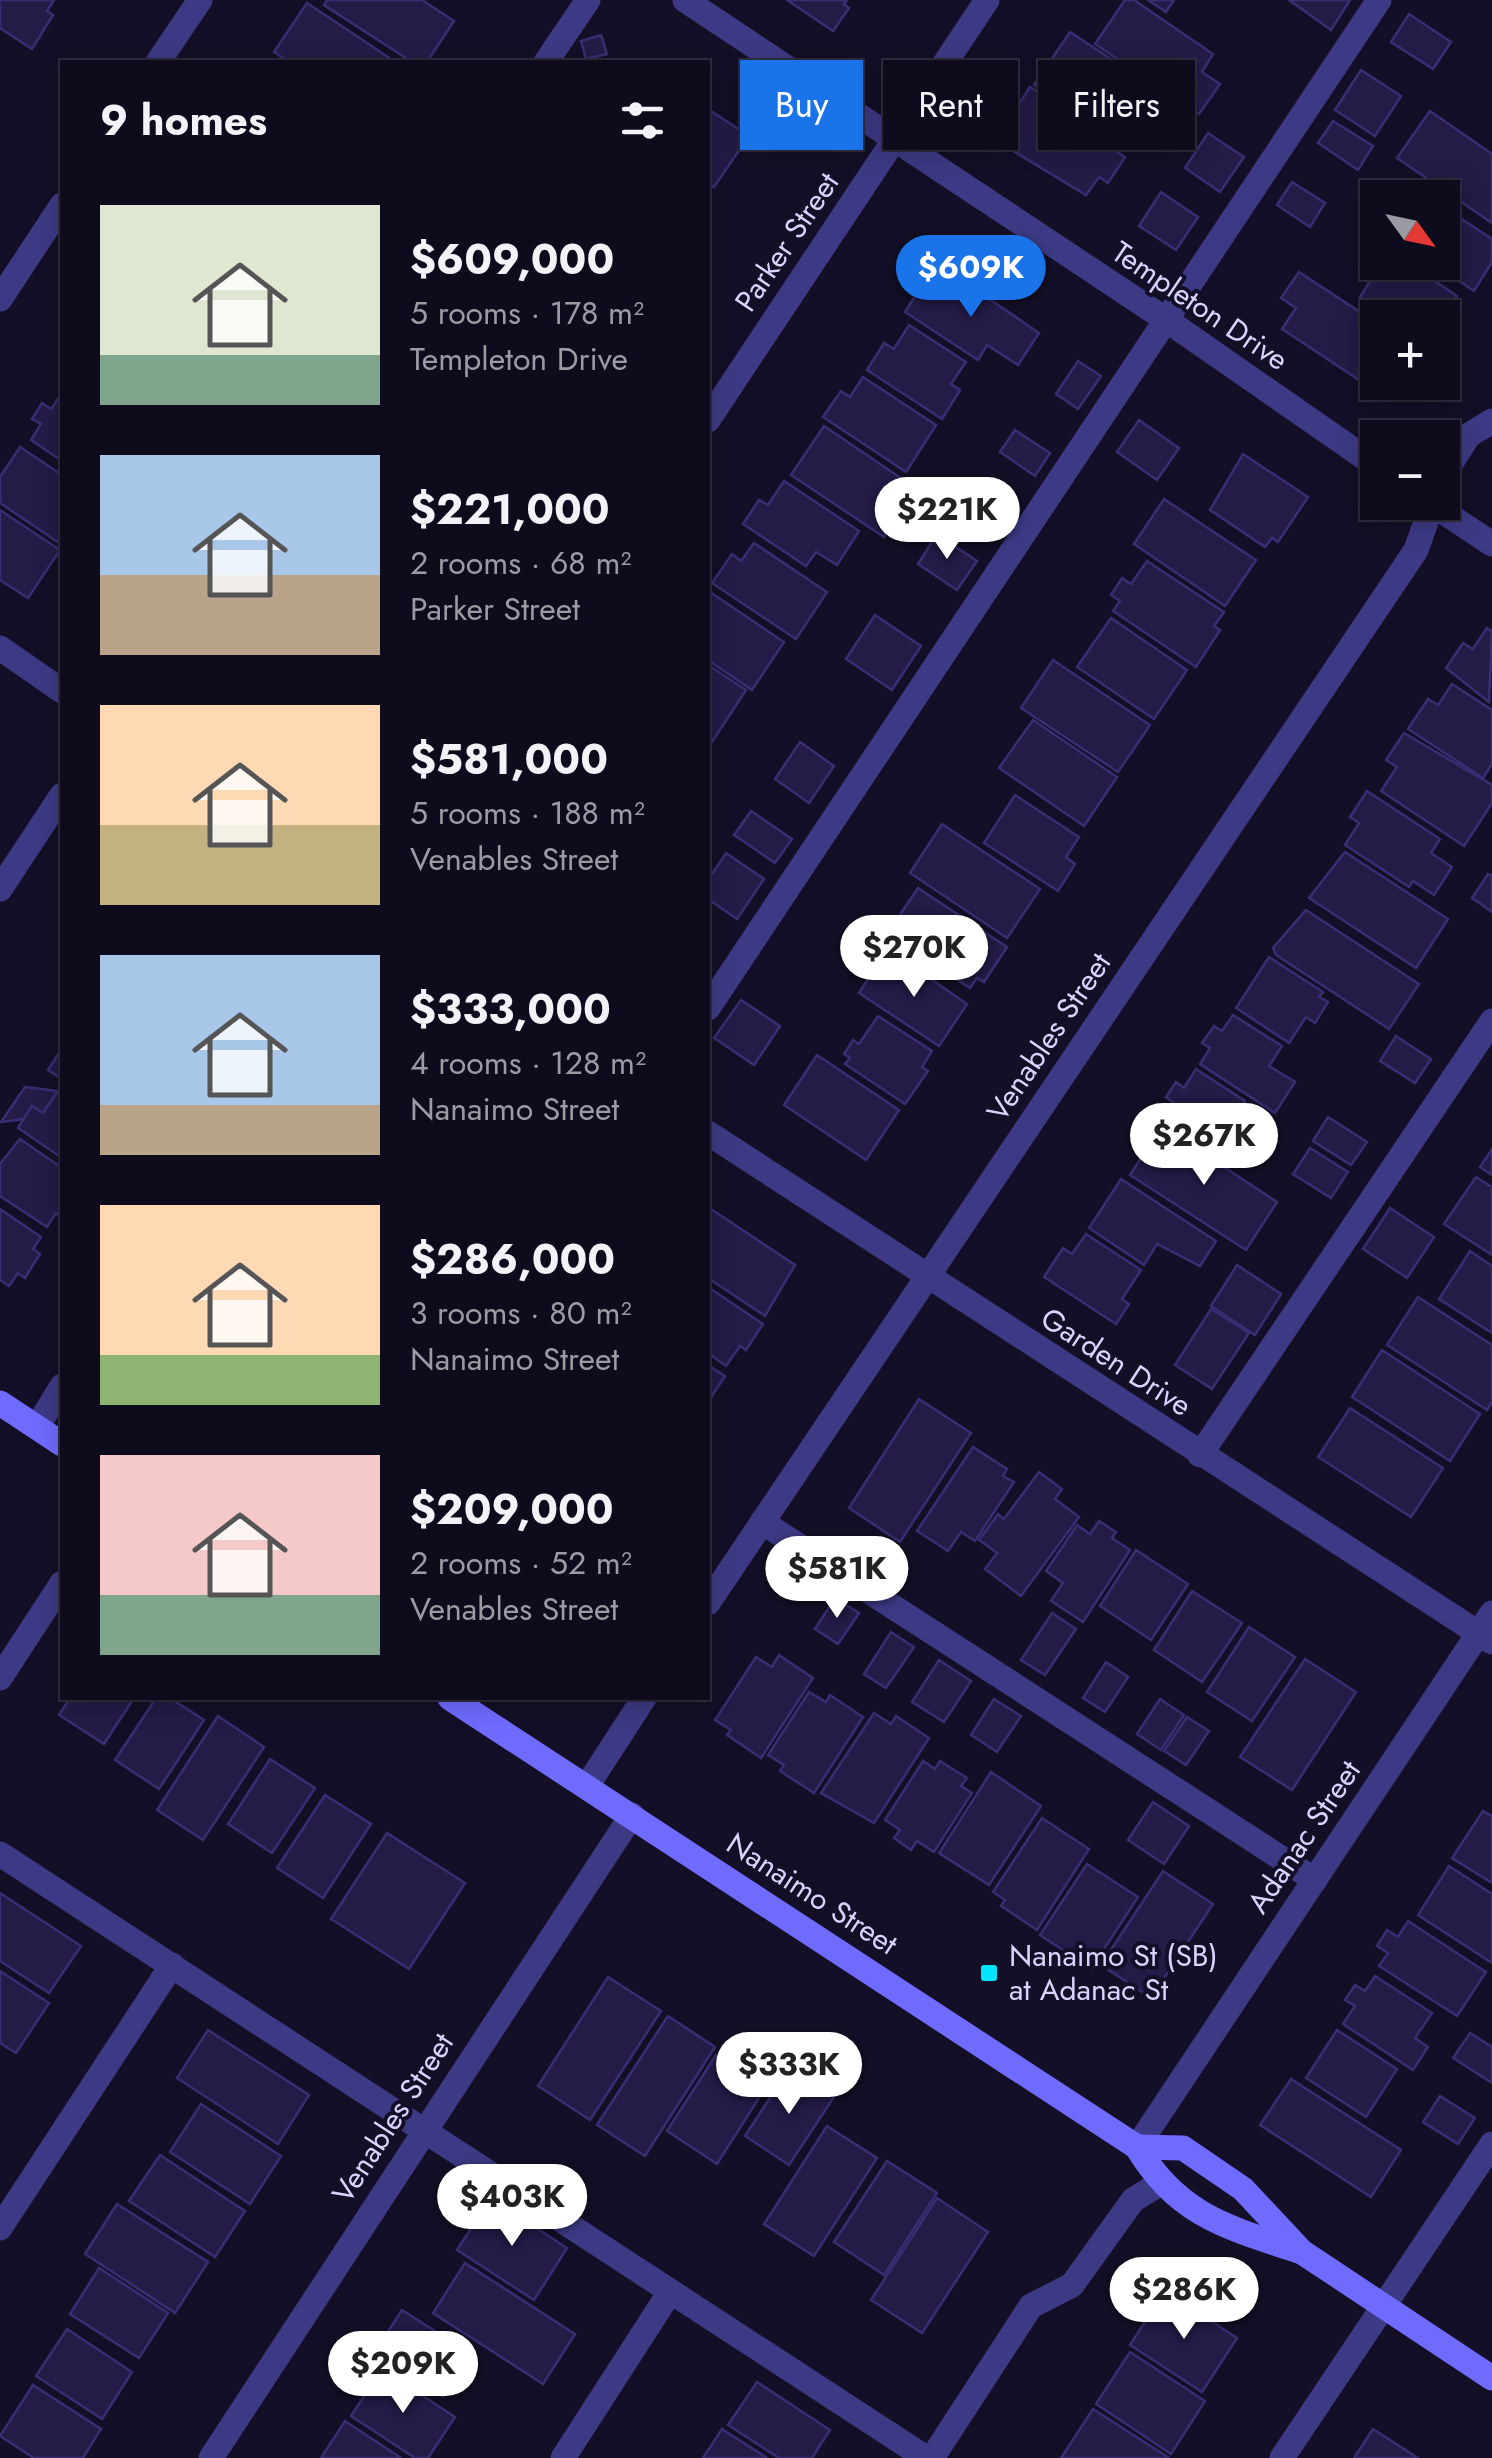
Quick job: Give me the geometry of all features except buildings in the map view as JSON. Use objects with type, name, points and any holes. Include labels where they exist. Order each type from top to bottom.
[{"type":"main road","points":[[0,1403],[60,1443]]},
{"type":"main road","name":"Nanaimo Street","points":[[453,1700],[1137,2147],[1159,2184],[1217,2224],[1302,2252]]},
{"type":"main road","name":"Nanaimo Street","points":[[1137,2147],[1183,2148],[1243,2189],[1302,2252],[1492,2378]]},
{"type":"street","points":[[159,60],[200,0]]},
{"type":"street","points":[[547,60],[588,0]]},
{"type":"street","name":"Templeton Drive","points":[[685,0],[883,132]]},
{"type":"street","name":"Parker Street","points":[[946,60],[987,0]]},
{"type":"street","points":[[710,1005],[1379,0]]},
{"type":"street","name":"Parker Street","points":[[710,417],[886,150]]},
{"type":"street","name":"Templeton Drive","points":[[910,150],[1360,455]]},
{"type":"street","points":[[0,299],[60,209]]},
{"type":"street","points":[[1460,449],[1469,435],[1492,421]]},
{"type":"street","name":"Venables Street","points":[[710,1600],[1416,550],[1426,520]]},
{"type":"street","points":[[1457,520],[1492,544]]},
{"type":"street","points":[[0,648],[60,690]]},
{"type":"street","points":[[0,890],[60,798]]},
{"type":"street","points":[[1200,1455],[1492,1021]]},
{"type":"street","name":"Garden Drive","points":[[710,1135],[1200,1455],[1487,1630]]},
{"type":"street","points":[[37,1427],[60,1389]]},
{"type":"street","points":[[762,1522],[1315,1880]]},
{"type":"street","points":[[0,1678],[60,1586]]},
{"type":"street","name":"Adanac Street","points":[[1137,2147],[1487,1630]]},
{"type":"street","points":[[587,1786],[643,1700]]},
{"type":"street","name":"Venables Street","points":[[211,2458],[632,1815]]},
{"type":"street","points":[[0,1854],[930,2458],[1031,2306],[1072,2286],[1133,2200],[1159,2184]]},
{"type":"street","points":[[0,2228],[172,1965]]},
{"type":"street","points":[[1282,2458],[1492,2144]]},
{"type":"street","points":[[563,2458],[670,2292]]},
{"type":"place","name":"Nanaimo St (SB) at Adanac St","points":[[989,1973]]}]
